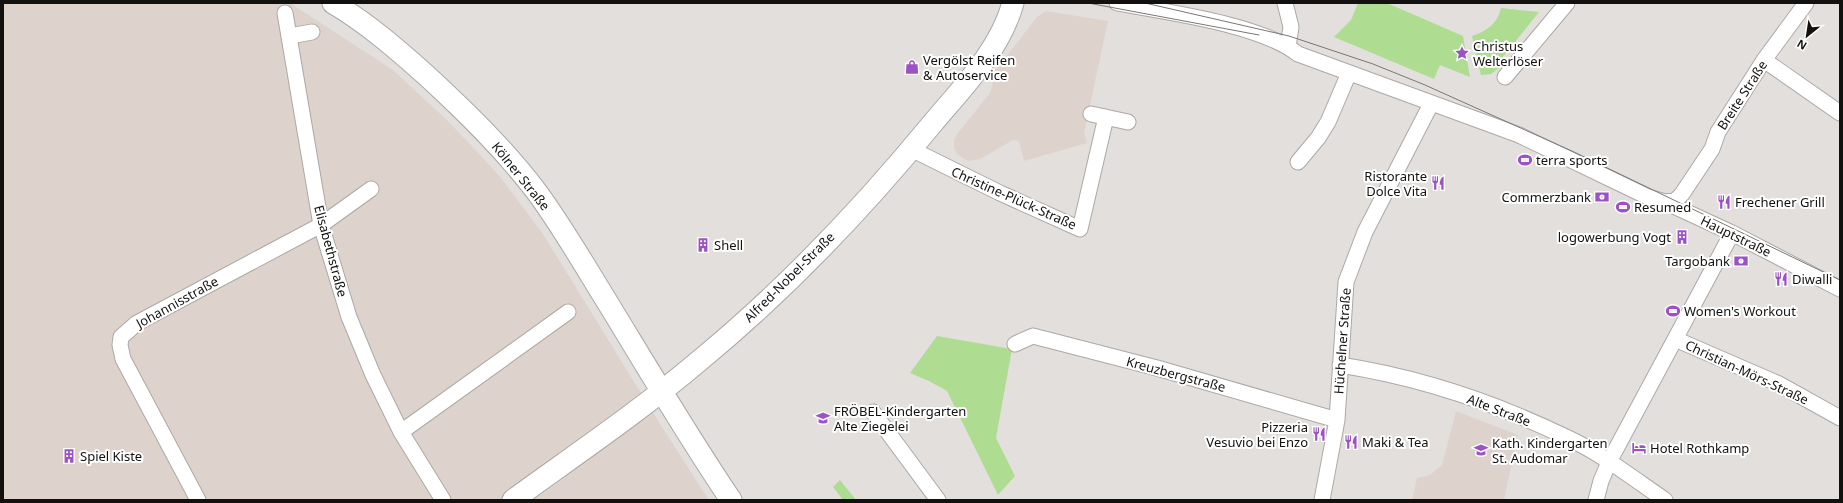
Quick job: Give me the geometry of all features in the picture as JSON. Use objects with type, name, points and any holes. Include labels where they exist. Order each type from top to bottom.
[{"type":"street","name":"Kölner Straße","points":[[333,3],[352,15],[405,56],[460,107],[513,164],[556,219],[686,432],[731,500]]},
{"type":"street","name":"Alfred-Nobel-Straße","points":[[513,500],[662,392],[731,334],[804,264],[859,207],[911,149],[983,61],[999,38],[1013,3]]},
{"type":"street","points":[[1117,3],[1240,28],[1288,47],[1298,54],[1431,104]]},
{"type":"street","points":[[1285,3],[1290,27],[1288,47]]},
{"type":"street","points":[[1505,77],[1567,3]]},
{"type":"street","name":"Breite Straße","points":[[1665,202],[1675,201],[1686,188],[1712,149],[1718,132],[1764,60],[1806,3]]},
{"type":"street","name":"Elisabethstraße","points":[[285,13],[321,224],[350,317],[373,375],[401,432],[443,500]]},
{"type":"street","points":[[290,36],[312,32]]},
{"type":"street","points":[[1764,60],[1840,113]]},
{"type":"street","points":[[1298,162],[1318,138],[1328,122],[1349,73]]},
{"type":"street","name":"Hauptstraße","points":[[1431,104],[1519,135],[1648,198],[1665,202],[1732,233],[1840,289]]},
{"type":"street","name":"Hüchelner Straße","points":[[1322,500],[1337,420],[1346,282],[1365,232],[1431,104]]},
{"type":"street","name":"Christine-Plück-Straße","points":[[911,149],[1000,193],[1080,230],[1099,116],[1128,122]]},
{"type":"street","name":"Johannisstraße","points":[[198,500],[123,359],[120,345],[121,337],[137,323],[321,224],[371,189]]},
{"type":"street","points":[[1596,500],[1601,481],[1609,462],[1732,233]]},
{"type":"street","points":[[401,432],[568,312]]},
{"type":"street","name":"Kreuzbergstraße","points":[[1015,344],[1033,336],[1157,368],[1337,420]]},
{"type":"street","name":"Christian-Mörs-Straße","points":[[1676,339],[1779,384],[1840,418]]},
{"type":"street","name":"Alte Straße","points":[[1340,365],[1371,370],[1491,404],[1569,438],[1609,462],[1665,500]]},
{"type":"street","points":[[873,412],[938,500]]},
{"type":"shaded area","points":[[3,3],[290,3],[393,70],[448,121],[485,160],[501,178],[543,234],[665,432],[709,500],[3,500]]},
{"type":"shaded area","points":[[1046,11],[1108,21],[1084,133],[1087,143],[1024,161],[1019,141],[1013,140],[980,159],[969,161],[964,159],[957,154],[954,149],[954,139],[990,93],[993,81],[990,79],[987,81],[1037,17]]},
{"type":"shaded area","name":"Kath. Kindergarten St. Audomar","points":[[1456,411],[1518,435],[1504,500],[1412,500],[1417,478],[1430,475],[1442,465]]},
{"type":"green space","points":[[1358,3],[1387,3],[1463,36],[1470,77],[1440,65],[1434,79],[1334,37],[1351,20]]},
{"type":"green space","points":[[1501,8],[1539,12],[1502,58],[1503,65],[1491,74],[1481,75],[1472,36],[1491,26],[1497,18]]},
{"type":"green space","points":[[937,336],[1012,349],[996,438],[1015,476],[998,495],[947,391],[910,373]]},
{"type":"green space","points":[[840,480],[856,500],[843,500],[833,487]]},
{"type":"tram line","points":[[1088,3],[1259,35]]},
{"type":"tram line","points":[[1145,3],[1289,36],[1373,64],[1425,85],[1574,152],[1840,280]]},
{"type":"place","name":"Christus Welterlöser","points":[[1462,53]]},
{"type":"place","name":"Vergölst Reifen & Autoservice","points":[[912,67]]},
{"type":"place","name":"terra sports","points":[[1525,160]]},
{"type":"place","name":"Ristorante Dolce Vita","points":[[1438,183]]},
{"type":"place","name":"Commerzbank","points":[[1602,197]]},
{"type":"place","name":"Frechener Grill","points":[[1724,202]]},
{"type":"place","name":"Resumed","points":[[1623,207]]},
{"type":"place","name":"logowerbung Vogt","points":[[1682,237]]},
{"type":"place","name":"Shell","points":[[703,245]]},
{"type":"place","name":"Targobank","points":[[1741,261]]},
{"type":"place","name":"Diwalli","points":[[1781,279]]},
{"type":"place","name":"Women's Workout","points":[[1673,311]]},
{"type":"place","name":"FRÖBEL-Kindergarten Alte Ziegelei","points":[[823,418]]},
{"type":"place","name":"Pizzeria Vesuvio bei Enzo","points":[[1319,434]]},
{"type":"place","name":"Maki & Tea","points":[[1351,442]]},
{"type":"place","name":"Hotel Rothkamp","points":[[1639,448]]},
{"type":"place","name":"Kath. Kindergarten St. Audomar","points":[[1481,450]]},
{"type":"place","name":"Spiel Kiste","points":[[69,456]]}]
